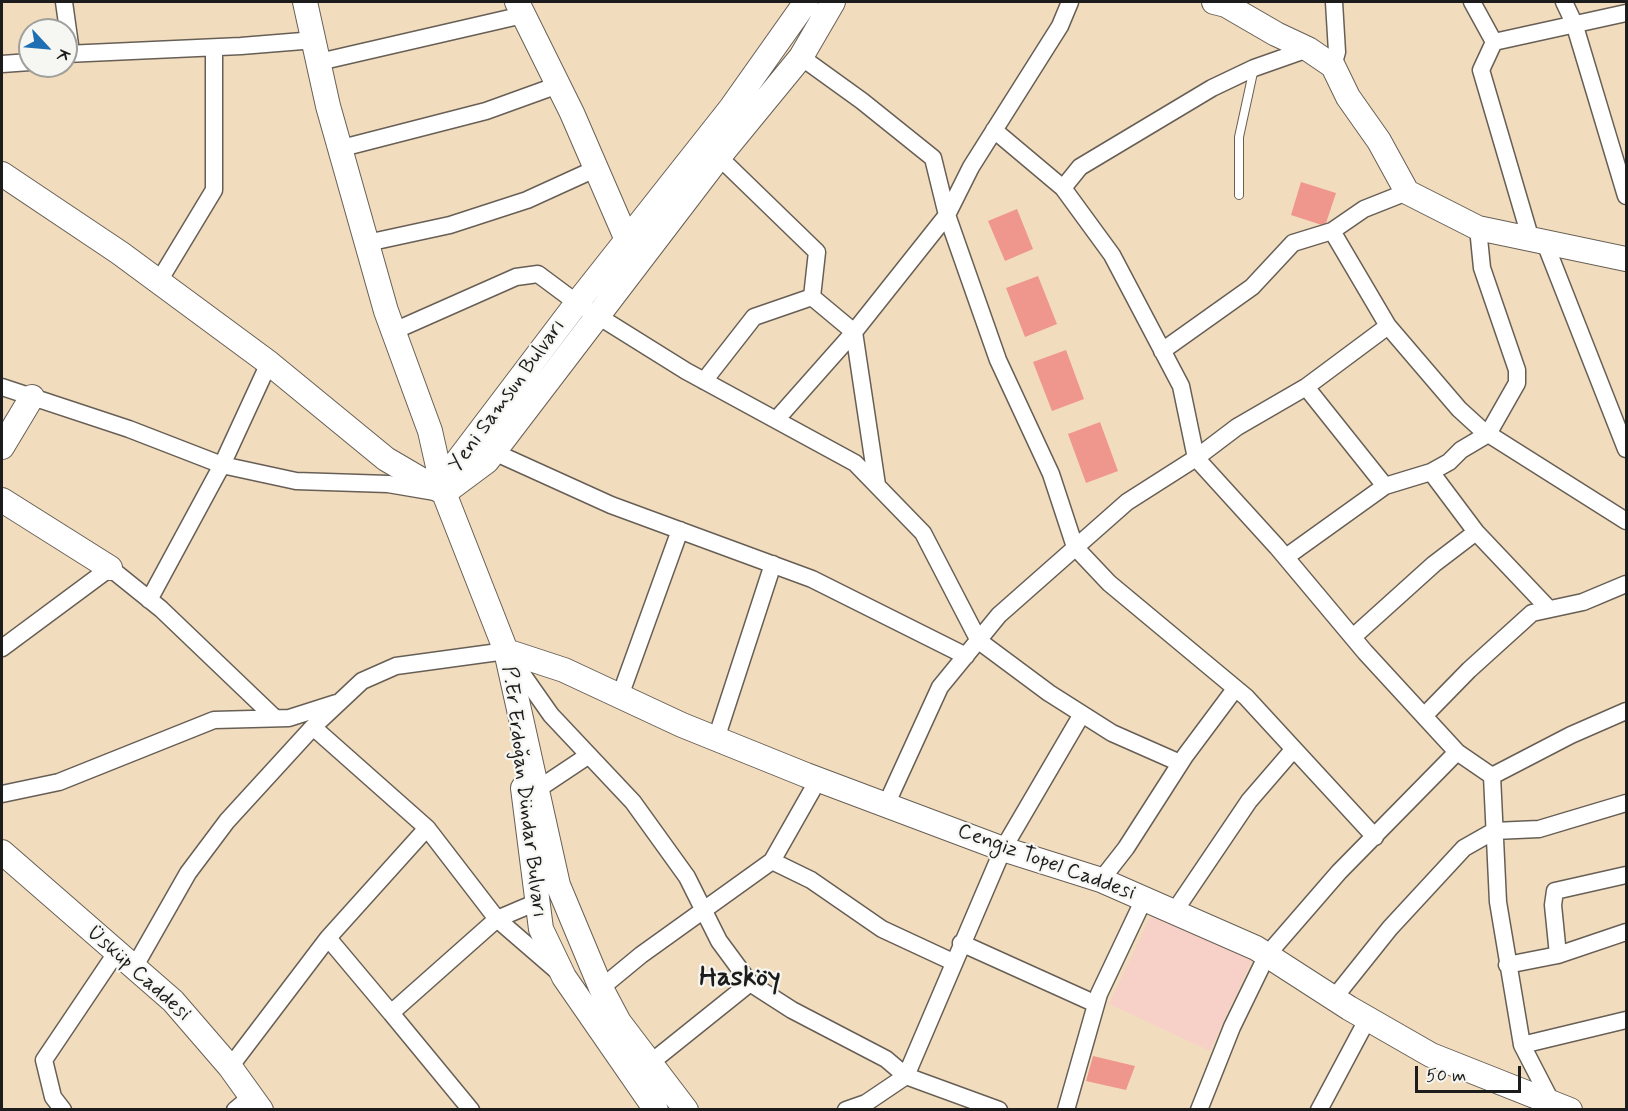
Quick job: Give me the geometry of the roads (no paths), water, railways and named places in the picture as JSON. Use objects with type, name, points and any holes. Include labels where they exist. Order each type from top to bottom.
[{"type":"main road","points":[[305,2],[328,106],[394,331],[430,431],[444,494],[506,651]]},
{"type":"main road","name":"Yeni Samsun Bulvarı","points":[[444,494],[487,461],[494,452],[587,308],[627,240],[731,108],[806,2]]},
{"type":"main road","name":"Yeni Samsun Bulvarı","points":[[444,494],[449,472],[587,308],[719,157],[801,57],[833,2]]},
{"type":"main road","points":[[1214,2],[1226,5],[1276,34],[1308,49],[1333,66],[1348,97],[1379,141],[1407,192],[1478,228],[1626,259]]},
{"type":"main road","points":[[520,8],[558,85],[627,240]]},
{"type":"main road","points":[[2,174],[159,281],[269,363],[386,459],[444,494]]},
{"type":"main road","points":[[2,447],[32,397]]},
{"type":"main road","points":[[2,500],[110,568]]},
{"type":"main road","name":"Cengiz Topel Caddesi","points":[[506,651],[564,670],[716,739],[818,780],[1003,849],[1101,880],[1267,955],[1334,998],[1431,1055],[1561,1106]]},
{"type":"main road","name":"P.Er Erdoğan Dündar Bulvarı","points":[[506,651],[558,885],[601,988],[620,1022],[686,1110]]},
{"type":"main road","name":"P.Er Erdoğan Dündar Bulvarı","points":[[506,651],[541,928],[564,977],[656,1110]]},
{"type":"main road","name":"Üsküp Caddesi","points":[[2,852],[173,1001],[230,1067],[249,1105]]},
{"type":"street","points":[[64,2],[66,18]]},
{"type":"street","points":[[776,420],[854,332],[948,215],[971,167],[1060,26],[1070,2]]},
{"type":"street","points":[[1333,66],[1337,52],[1334,2]]},
{"type":"street","points":[[1472,2],[1494,42]]},
{"type":"street","points":[[1564,2],[1574,23],[1622,167],[1626,196]]},
{"type":"street","points":[[78,53],[214,48],[317,51],[520,8]]},
{"type":"street","points":[[1494,42],[1626,13]]},
{"type":"street","points":[[1494,42],[1481,70],[1538,242],[1626,449]]},
{"type":"street","points":[[159,281],[214,190],[214,48]]},
{"type":"street","points":[[1063,188],[1080,168],[1212,88],[1254,68],[1308,49]]},
{"type":"street","points":[[801,57],[862,101],[933,158],[948,215],[998,360],[1051,474],[1074,547],[1109,583],[1235,689],[1375,837]]},
{"type":"street","points":[[2,64],[18,63]]},
{"type":"street","points":[[342,148],[486,111],[558,85]]},
{"type":"street","points":[[994,130],[1063,188],[1112,255],[1180,386],[1196,458],[1457,752],[1492,776]]},
{"type":"street","points":[[719,157],[817,252],[812,297]]},
{"type":"street","points":[[367,243],[450,225],[505,207],[595,169]]},
{"type":"street","points":[[1162,351],[1252,287],[1293,243],[1332,231],[1364,209],[1407,192]]},
{"type":"street","points":[[1286,557],[1385,486],[1431,471],[1449,462],[1461,450],[1488,434],[1517,383],[1517,370],[1482,268],[1478,228]]},
{"type":"street","points":[[1332,231],[1388,326],[1459,409],[1488,434],[1626,521]]},
{"type":"street","points":[[394,331],[516,277],[538,274],[587,308],[704,381],[855,463],[923,533],[979,641],[1112,733],[1180,763]]},
{"type":"street","points":[[812,297],[854,332],[877,485]]},
{"type":"street","points":[[704,381],[754,317],[812,297]]},
{"type":"street","points":[[886,805],[940,687],[999,615],[1127,502],[1196,458],[1237,427],[1305,387],[1388,326]]},
{"type":"street","points":[[149,600],[222,465],[269,363]]},
{"type":"street","points":[[2,387],[129,429],[222,465],[296,481],[388,484],[444,494]]},
{"type":"street","points":[[1305,387],[1385,486]]},
{"type":"street","points":[[494,452],[611,505],[812,579],[966,656]]},
{"type":"street","points":[[1431,471],[1476,532],[1549,609]]},
{"type":"street","points":[[620,696],[680,530]]},
{"type":"street","points":[[1353,637],[1434,564],[1476,532]]},
{"type":"street","points":[[716,739],[773,564]]},
{"type":"street","points":[[2,648],[110,568],[149,600],[275,718]]},
{"type":"street","points":[[1425,715],[1469,670],[1532,613],[1583,602],[1626,584]]},
{"type":"street","points":[[63,1110],[53,1097],[44,1060],[125,960],[227,821],[313,727],[362,681],[396,666],[506,651],[551,715],[633,802],[687,877],[719,941],[750,983],[792,1010],[886,1059],[906,1076],[999,1110]]},
{"type":"street","points":[[1101,880],[1126,848],[1180,763],[1235,689]]},
{"type":"street","points":[[2,794],[59,782],[214,720],[289,718],[340,701]]},
{"type":"street","points":[[1492,776],[1572,735],[1626,711]]},
{"type":"street","points":[[846,1110],[866,1103],[906,1076],[1003,849],[1082,714]]},
{"type":"street","points":[[313,727],[427,828],[497,919],[564,977]]},
{"type":"street","points":[[1174,912],[1249,801],[1293,750]]},
{"type":"street","points":[[1199,1110],[1232,1028],[1267,955],[1339,872],[1457,752]]},
{"type":"street","points":[[538,789],[589,755]]},
{"type":"street","points":[[1492,776],[1498,902],[1522,1045],[1561,1106]]},
{"type":"street","points":[[601,988],[640,955],[772,861],[818,780]]},
{"type":"street","points":[[1334,998],[1390,928],[1430,882],[1464,848],[1494,831],[1539,829],[1626,803]]},
{"type":"street","points":[[230,1067],[328,938],[427,828]]},
{"type":"street","points":[[772,861],[811,880],[882,929],[953,962]]},
{"type":"street","points":[[1558,955],[1553,905],[1555,891],[1626,874]]},
{"type":"street","points":[[1066,1110],[1096,1004],[1144,899]]},
{"type":"street","points":[[390,1013],[497,919],[537,902]]},
{"type":"street","points":[[1507,965],[1558,955],[1626,932]]},
{"type":"street","points":[[328,938],[471,1110]]},
{"type":"street","points":[[961,943],[1096,1004]]},
{"type":"street","points":[[650,1064],[750,983]]},
{"type":"street","points":[[1319,1110],[1368,1018]]},
{"type":"street","points":[[1522,1045],[1626,1020]]},
{"type":"lane","points":[[1239,195],[1239,137],[1254,68]]},
{"type":"district","name":"Hasköy","points":[[740,979]]}]
